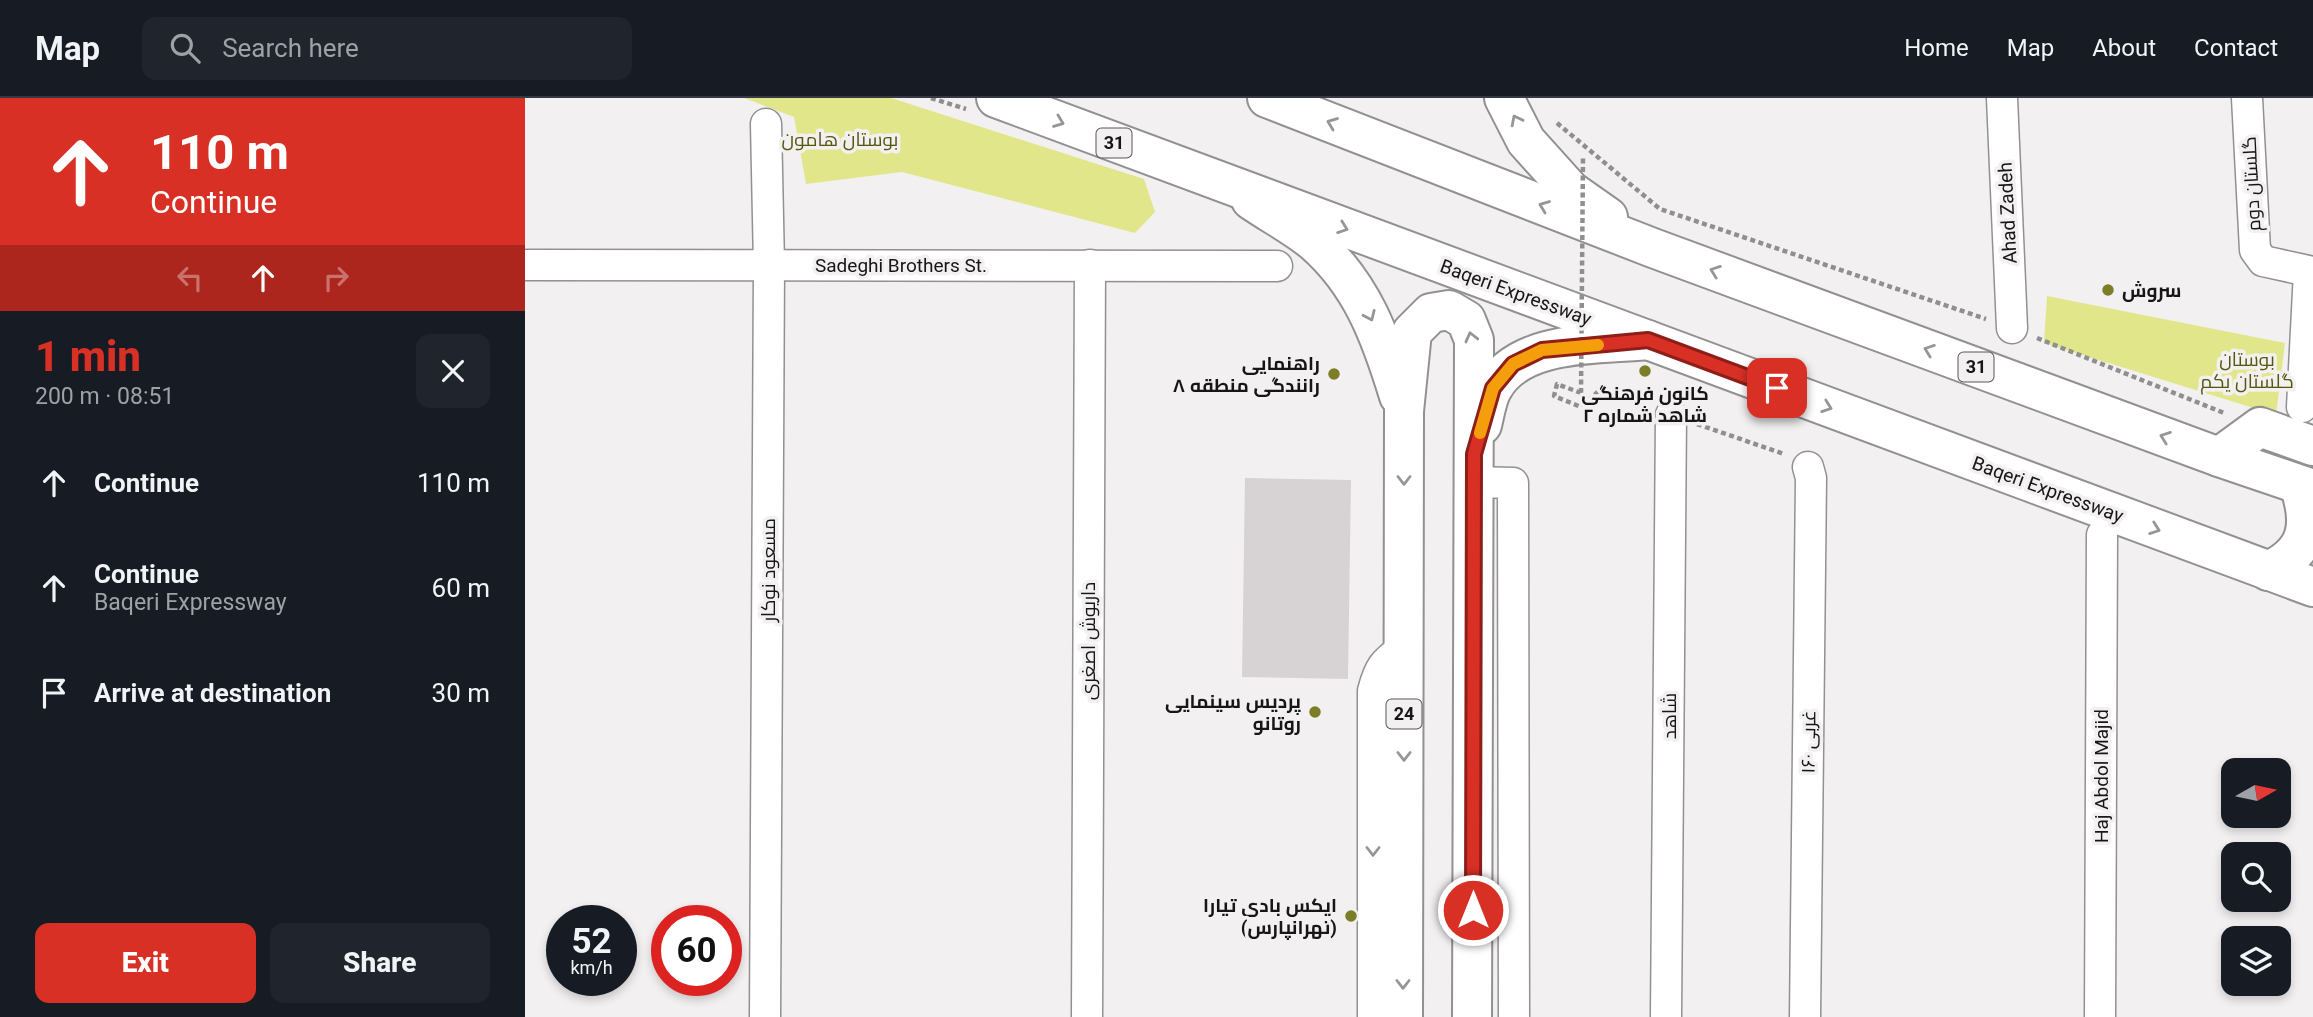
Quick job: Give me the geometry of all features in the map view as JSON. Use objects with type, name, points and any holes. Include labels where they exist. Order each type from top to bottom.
[{"type":"main road","name":"Baqeri Expressway","points":[[996,98],[2313,587]]},
{"type":"main road","name":"31","points":[[1266,98],[1653,248],[2306,487]]},
{"type":"main road","points":[[1504,98],[1526,141],[1571,191],[1653,248]]},
{"type":"main road","name":"24","points":[[1233,188],[1314,243],[1359,293],[1386,353],[1404,411],[1403,1017]]},
{"type":"main road","points":[[1404,411],[1412,332],[1431,313],[1449,310],[1466,320],[1474,340],[1472,1017]]},
{"type":"main road","points":[[1474,468],[1493,388],[1513,364],[1542,350],[1648,340]]},
{"type":"main road","points":[[2219,457],[2260,427],[2313,446]]},
{"type":"main road","points":[[2267,572],[2284,564],[2297,552],[2306,537],[2309,519],[2306,487]]},
{"type":"street","name":"Ahad Zadeh","points":[[2002,98],[2012,328]]},
{"type":"street","name":"گلستان دوم","points":[[2247,98],[2255,250],[2263,261],[2311,272]]},
{"type":"street","name":"مسعود نوکار","points":[[765,1017],[769,265],[767,124]]},
{"type":"street","name":"Sadeghi Brothers St.","points":[[525,265],[1277,266]]},
{"type":"street","name":"داریوش اصغری","points":[[1087,1017],[1090,265]]},
{"type":"street","points":[[2302,407],[2311,272]]},
{"type":"street","name":"شاهد","points":[[1666,1017],[1671,415]]},
{"type":"street","name":"۱۶۰ غربی","points":[[1805,1017],[1811,478],[1808,467]]},
{"type":"street","points":[[1474,468],[1513,483],[1514,1017]]},
{"type":"street","name":"Haj Abdol Majid","points":[[2100,1017],[2102,535]]},
{"type":"street","points":[[1373,1017],[1373,691],[1378,673],[1387,659],[1404,649]]},
{"type":"path","points":[[1554,120],[1660,209],[2012,328],[2260,427]]},
{"type":"path","points":[[1583,156],[1581,393],[1557,384],[1554,396],[1581,407],[1601,389],[1799,459],[1808,467]]},
{"type":"green space","name":"بوستان هامون","points":[[744,98],[891,98],[1144,179],[1155,212],[1135,233],[902,172],[806,184],[794,117]]},
{"type":"green space","name":"بوستان گلستان یکم","points":[[2047,296],[2285,343],[2276,415],[2044,343]]},
{"type":"building","points":[[1245,478],[1351,480],[1348,679],[1242,677]]},
{"type":"slow traffic","points":[[1480,433],[1493,388],[1513,364],[1542,350],[1598,345]]},
{"type":"place","name":"سروش","points":[[2108,290]]},
{"type":"place","name":"کانون فرهنگی شاهد شماره ۲","points":[[1645,371]]},
{"type":"place","name":"راهنمایی رانندگی منطقه ۸","points":[[1334,374]]},
{"type":"place","name":"پردیس سینمایی روتانو","points":[[1315,712]]},
{"type":"place","name":"ایکس بادی تیارا (تهرانپارس)","points":[[1351,916]]},
{"type":"route","points":[[1473,910],[1474,454],[1493,388],[1513,364],[1542,350],[1648,340],[1777,388]]}]
